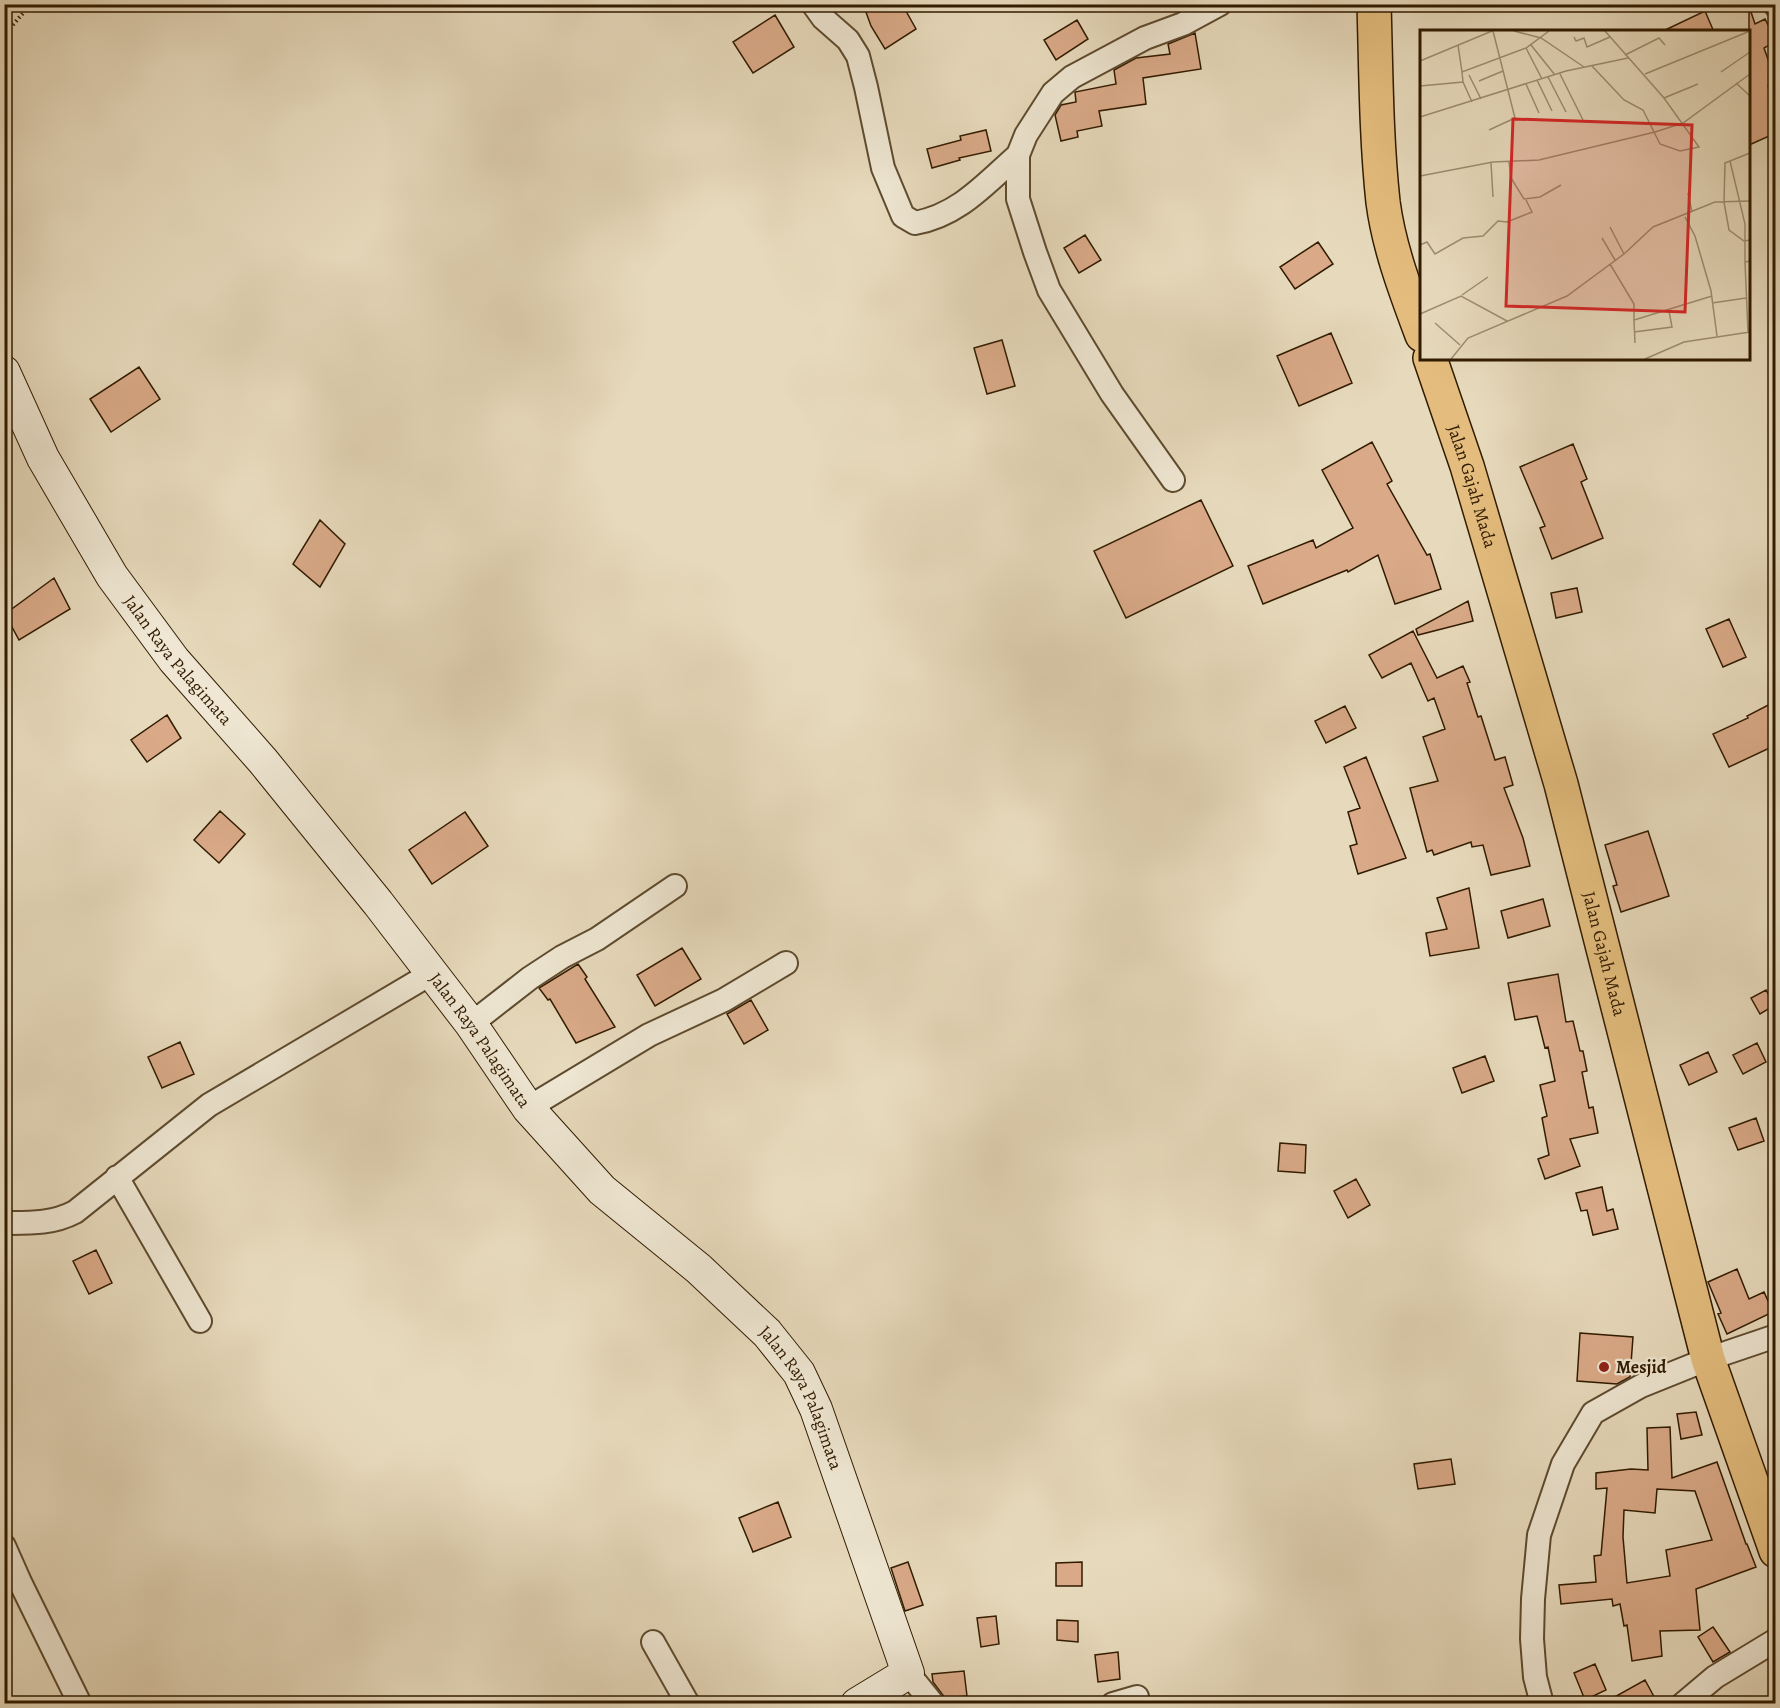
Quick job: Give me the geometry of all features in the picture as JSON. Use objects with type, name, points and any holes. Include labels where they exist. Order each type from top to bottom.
[{"type":"highway","points":[[1374,4],[1377,111],[1383,204],[1397,265],[1420,329]]},
{"type":"highway","name":"Jalan Gajah Mada","points":[[1431,360],[1467,466],[1561,784],[1708,1359],[1776,1551]]},
{"type":"street","points":[[813,4],[823,18],[848,40],[858,56],[883,168],[903,216],[915,223],[934,220],[965,202],[1018,155]]},
{"type":"street","points":[[1173,480],[1112,394],[1049,290],[1018,199],[1018,155],[1026,135],[1053,93],[1072,76],[1145,38],[1183,24],[1220,4]]},
{"type":"street","name":"Jalan Raya Palagimata","points":[[4,372],[44,458],[112,576],[174,660],[263,761],[378,903],[471,1024],[528,1108],[602,1191],[699,1269],[767,1333],[799,1373],[816,1409],[908,1673],[933,1704]]},
{"type":"street","points":[[471,1024],[530,978],[562,957],[597,939],[675,886]]},
{"type":"street","points":[[528,1108],[649,1035],[724,1000],[786,963]]},
{"type":"street","points":[[4,1223],[44,1223],[75,1212],[209,1105],[432,973]]},
{"type":"street","points":[[117,1178],[200,1321]]},
{"type":"street","points":[[1542,1704],[1535,1677],[1532,1639],[1539,1534],[1563,1464],[1593,1413],[1641,1386],[1708,1359],[1776,1336]]},
{"type":"street","points":[[6,1552],[80,1704]]},
{"type":"street","points":[[1683,1704],[1715,1677],[1776,1641]]},
{"type":"street","points":[[653,1642],[688,1704]]},
{"type":"street","points":[[857,1704],[908,1673]]},
{"type":"street","points":[[1113,1704],[1137,1697]]},
{"type":"path","points":[[4,35],[31,4]]},
{"type":"building","points":[[863,4],[902,4],[916,29],[885,49],[871,26]]},
{"type":"building","points":[[1705,11],[1713,30],[1665,30]]},
{"type":"building","points":[[1749,12],[1751,12],[1755,24],[1765,19],[1776,41],[1764,48],[1776,82],[1768,86],[1776,104],[1776,133],[1750,145],[1750,30]]},
{"type":"building","points":[[775,15],[794,47],[753,73],[733,42]]},
{"type":"building","points":[[1077,20],[1088,39],[1056,60],[1044,40]]},
{"type":"building","points":[[1195,33],[1201,69],[1143,78],[1146,104],[1099,111],[1102,126],[1077,131],[1078,137],[1061,141],[1055,115],[1061,105],[1076,102],[1075,92],[1116,84],[1114,70],[1136,58],[1170,54],[1168,44]]},
{"type":"building","points":[[986,130],[991,151],[959,158],[960,160],[932,168],[927,149],[961,140],[960,136]]},
{"type":"building","points":[[1085,235],[1101,260],[1079,273],[1064,248]]},
{"type":"building","points":[[1318,242],[1333,264],[1295,289],[1280,267]]},
{"type":"building","points":[[1331,333],[1352,383],[1299,406],[1277,356]]},
{"type":"building","points":[[1002,340],[1015,386],[987,394],[974,348]]},
{"type":"building","points":[[139,367],[160,399],[111,432],[90,399]]},
{"type":"building","points":[[1372,442],[1392,481],[1387,484],[1427,555],[1430,554],[1441,589],[1395,604],[1378,555],[1348,572],[1347,570],[1263,604],[1248,566],[1313,540],[1316,548],[1353,528],[1322,470]]},
{"type":"building","points":[[1573,444],[1587,479],[1581,482],[1603,538],[1552,559],[1540,528],[1545,526],[1520,467]]},
{"type":"building","points":[[1201,500],[1233,566],[1126,618],[1094,551]]},
{"type":"building","points":[[320,520],[345,544],[320,587],[293,564]]},
{"type":"building","points":[[54,578],[70,609],[19,640],[5,614]]},
{"type":"building","points":[[1577,588],[1582,612],[1556,618],[1551,593]]},
{"type":"building","points":[[1468,601],[1473,621],[1418,635],[1416,629]]},
{"type":"building","points":[[1729,619],[1746,657],[1723,667],[1706,629]]},
{"type":"building","points":[[1413,631],[1437,678],[1463,666],[1470,682],[1467,683],[1478,717],[1481,716],[1495,760],[1505,757],[1513,785],[1504,788],[1523,838],[1530,866],[1491,875],[1483,845],[1472,847],[1471,842],[1434,855],[1432,850],[1427,852],[1410,788],[1438,781],[1423,737],[1445,729],[1434,698],[1428,701],[1411,663],[1382,678],[1369,655]]},
{"type":"building","points":[[1776,701],[1776,745],[1729,767],[1713,734],[1748,718],[1747,716]]},
{"type":"building","points":[[1345,706],[1356,728],[1326,743],[1315,721]]},
{"type":"building","points":[[167,715],[181,738],[147,762],[131,740]]},
{"type":"building","points":[[1366,757],[1406,858],[1358,874],[1350,846],[1357,844],[1348,812],[1360,808],[1344,767]]},
{"type":"building","points":[[220,811],[245,834],[219,863],[194,840]]},
{"type":"building","points":[[465,812],[488,846],[432,884],[409,850]]},
{"type":"building","points":[[1648,831],[1669,896],[1621,912],[1613,886],[1617,885],[1605,845]]},
{"type":"building","points":[[1469,888],[1479,948],[1430,956],[1426,933],[1447,929],[1437,898]]},
{"type":"building","points":[[1543,899],[1550,926],[1508,938],[1501,911]]},
{"type":"building","points":[[682,948],[701,979],[655,1006],[637,975]]},
{"type":"building","points":[[578,964],[615,1027],[576,1043],[550,999],[548,1000],[539,988]]},
{"type":"building","points":[[1558,974],[1566,1022],[1573,1021],[1580,1051],[1583,1051],[1587,1071],[1582,1072],[1589,1108],[1593,1107],[1598,1133],[1570,1139],[1580,1166],[1545,1179],[1538,1159],[1549,1155],[1542,1118],[1547,1116],[1540,1085],[1555,1081],[1548,1047],[1545,1048],[1537,1016],[1515,1020],[1508,983]]},
{"type":"building","points":[[1766,990],[1775,1005],[1760,1014],[1751,998]]},
{"type":"building","points":[[751,1000],[768,1030],[744,1044],[727,1014]]},
{"type":"building","points":[[180,1042],[194,1074],[162,1088],[148,1057]]},
{"type":"building","points":[[1757,1043],[1766,1062],[1743,1074],[1733,1055]]},
{"type":"building","points":[[1708,1052],[1717,1072],[1689,1085],[1680,1065]]},
{"type":"building","points":[[1485,1056],[1494,1081],[1462,1093],[1453,1068]]},
{"type":"building","points":[[1756,1118],[1764,1141],[1738,1150],[1729,1128]]},
{"type":"building","points":[[1280,1143],[1306,1145],[1305,1173],[1278,1171]]},
{"type":"building","points":[[1356,1179],[1370,1205],[1348,1218],[1334,1191]]},
{"type":"building","points":[[1602,1187],[1607,1211],[1613,1209],[1618,1229],[1593,1235],[1587,1210],[1581,1211],[1576,1193]]},
{"type":"building","points":[[96,1250],[112,1283],[89,1294],[73,1261]]},
{"type":"building","points":[[1737,1269],[1749,1299],[1764,1292],[1773,1312],[1727,1334],[1708,1282]]},
{"type":"building","points":[[1580,1333],[1633,1337],[1630,1377],[1617,1384],[1577,1381]]},
{"type":"building","points":[[1696,1412],[1702,1435],[1681,1439],[1677,1414]]},
{"type":"building","points":[[1670,1427],[1672,1478],[1717,1462],[1756,1567],[1696,1589],[1700,1630],[1660,1631],[1662,1656],[1632,1661],[1627,1625],[1624,1626],[1620,1604],[1613,1606],[1612,1599],[1561,1604],[1559,1585],[1596,1582],[1594,1556],[1601,1555],[1607,1488],[1596,1489],[1596,1473],[1631,1469],[1648,1470],[1647,1428]],"holes":[[[1657,1489],[1695,1491],[1712,1540],[1666,1550],[1670,1576],[1627,1583],[1623,1537],[1624,1510],[1655,1513]]]},
{"type":"building","points":[[1451,1459],[1455,1484],[1418,1489],[1414,1464]]},
{"type":"building","points":[[778,1502],[791,1537],[753,1552],[739,1518]]},
{"type":"building","points":[[908,1562],[923,1605],[905,1611],[891,1568]]},
{"type":"building","points":[[1082,1562],[1082,1586],[1056,1586],[1056,1563]]},
{"type":"building","points":[[996,1616],[999,1644],[981,1647],[977,1618]]},
{"type":"building","points":[[1057,1620],[1078,1621],[1078,1642],[1057,1640]]},
{"type":"building","points":[[1713,1627],[1730,1652],[1713,1662],[1698,1637]]},
{"type":"building","points":[[1118,1652],[1120,1679],[1098,1682],[1095,1655]]},
{"type":"building","points":[[1595,1664],[1606,1690],[1585,1700],[1574,1673]]},
{"type":"building","points":[[964,1671],[967,1696],[945,1698],[933,1682],[932,1674]]},
{"type":"building","points":[[1645,1680],[1658,1704],[1602,1704]]},
{"type":"place","name":"Mesjid","points":[[1604,1367]]}]
